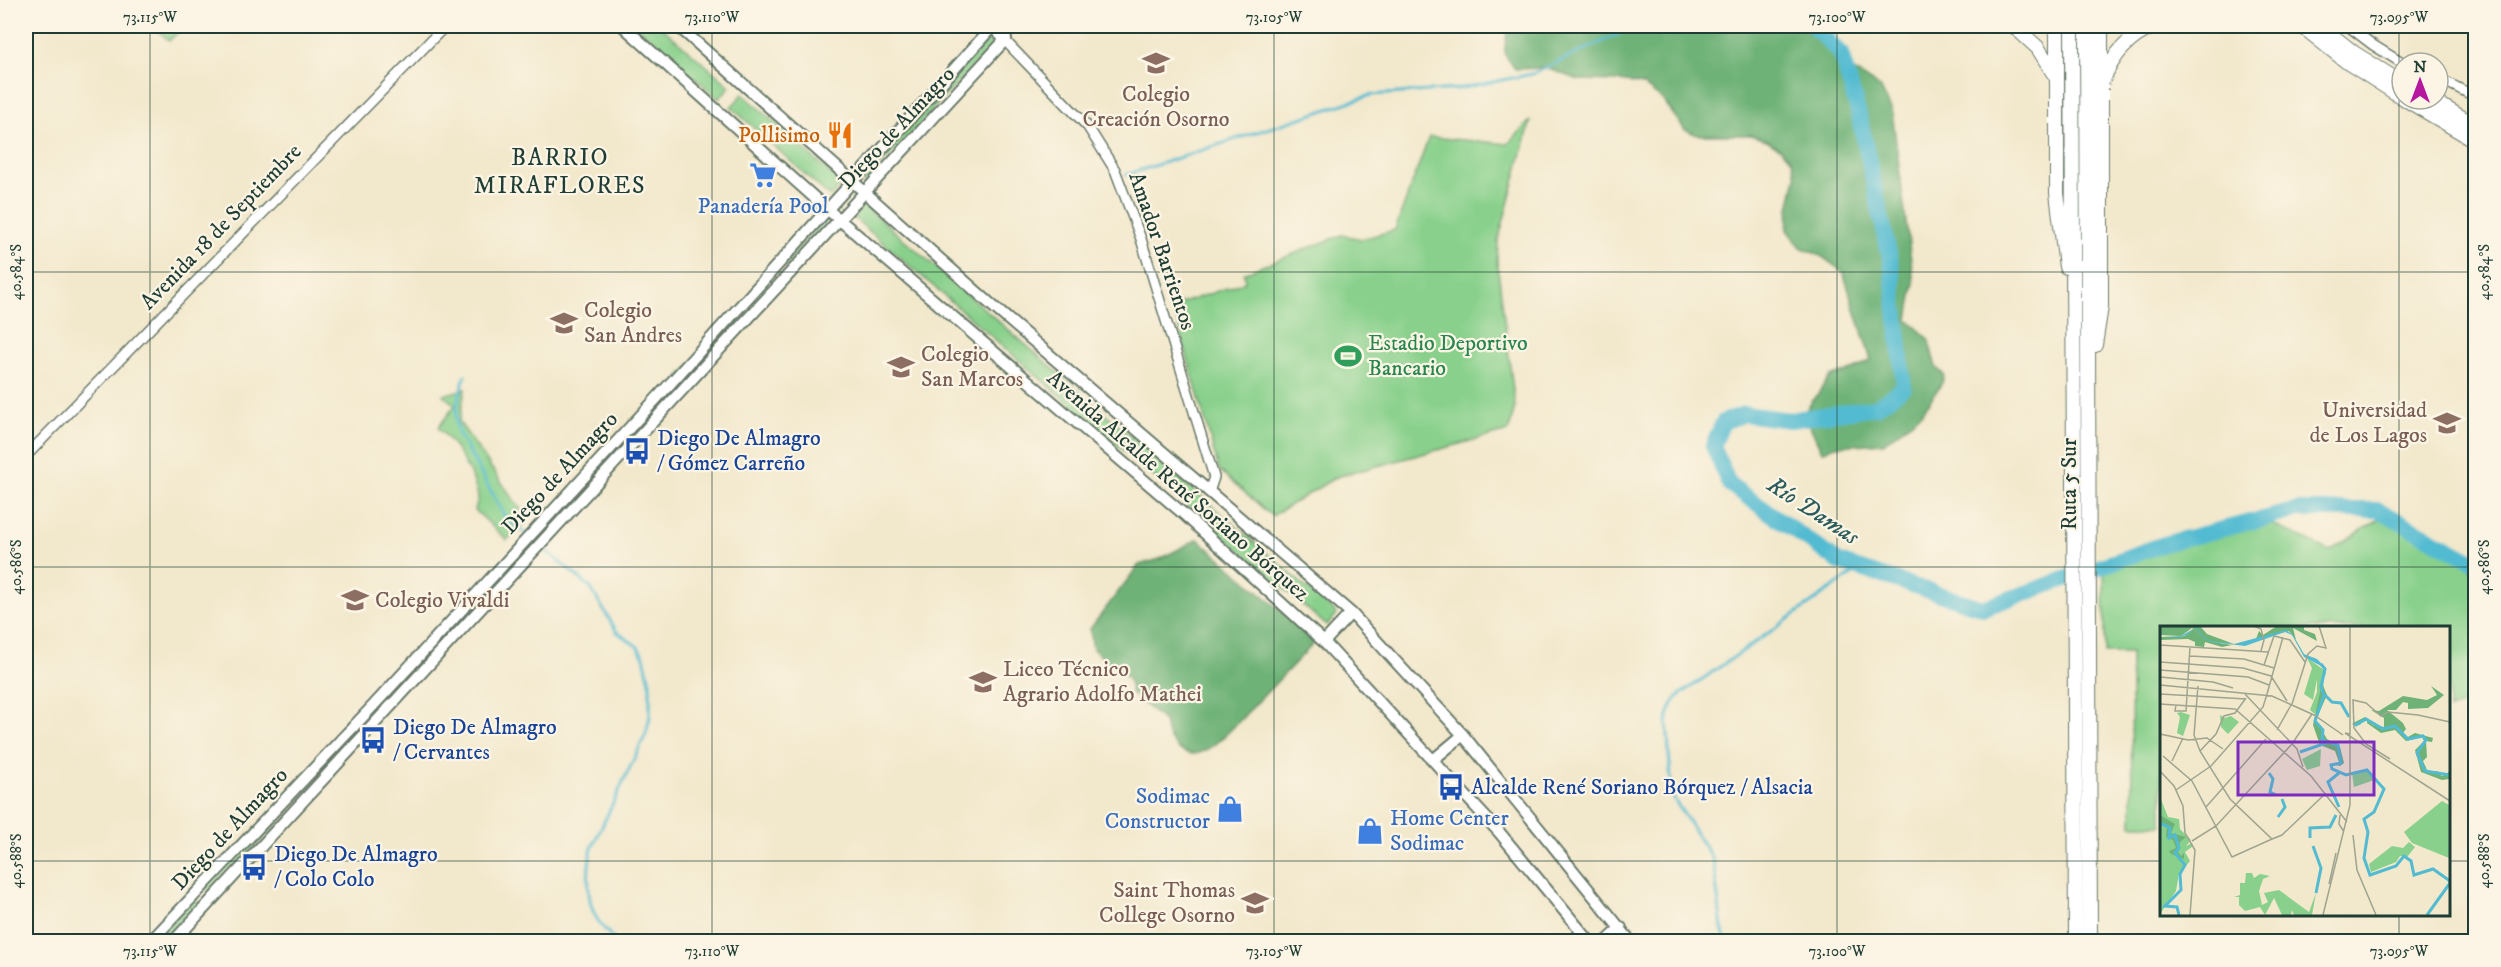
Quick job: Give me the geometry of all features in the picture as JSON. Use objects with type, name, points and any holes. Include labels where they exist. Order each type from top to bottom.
[{"type":"highway","points":[[2014,26],[2038,48],[2057,80]]},
{"type":"highway","points":[[2057,26],[2057,193],[2074,332]]},
{"type":"highway","name":"Ruta 5 Sur","points":[[2072,26],[2075,534],[2083,630],[2090,942]]},
{"type":"highway","name":"Ruta 5 Sur","points":[[2076,942],[2083,630],[2090,536],[2087,26]]},
{"type":"highway","points":[[2089,379],[2100,307],[2101,26]]},
{"type":"highway","points":[[2100,88],[2108,68],[2119,51],[2134,36],[2155,26]]},
{"type":"highway","points":[[2294,26],[2318,32],[2362,73],[2390,90]]},
{"type":"highway","points":[[2302,26],[2318,32],[2390,76]]},
{"type":"highway","points":[[2425,111],[2475,141]]},
{"type":"highway","points":[[2450,111],[2475,126]]},
{"type":"main road","name":"Avenida Alcalde René Soriano Bórquez","points":[[623,26],[839,219],[1186,516],[1324,642],[1499,832],[1590,942]]},
{"type":"main road","name":"Avenida Alcalde René Soriano Bórquez","points":[[678,26],[864,192],[1351,613],[1463,735],[1629,940]]},
{"type":"main road","name":"Diego de Almagro","points":[[150,942],[525,541],[992,26]]},
{"type":"main road","points":[[1004,26],[1006,39]]},
{"type":"main road","name":"Diego de Almagro","points":[[173,942],[1006,39]]},
{"type":"main road","points":[[916,110],[930,122]]},
{"type":"main road","points":[[1324,642],[1351,613]]},
{"type":"main road","points":[[1433,760],[1463,735]]},
{"type":"main road","points":[[173,917],[186,928]]},
{"type":"main road","points":[[1606,942],[1621,928]]},
{"type":"street","name":"Avenida 18 de Septiembre","points":[[26,456],[445,26]]},
{"type":"street","name":"Amador Barrientos","points":[[992,26],[1088,127],[1114,170],[1141,239],[1214,477],[1209,492]]},
{"type":"street","points":[[2348,26],[2390,56]]},
{"type":"street","points":[[2450,84],[2475,97]]},
{"type":"green space","points":[[154,26],[184,26],[169,41]]},
{"type":"green space","points":[[636,26],[660,26],[730,86],[719,99]]},
{"type":"green space","points":[[1508,26],[1796,26],[1828,43],[1852,70],[1880,87],[1892,111],[1914,284],[1908,320],[1928,338],[1936,367],[1944,375],[1942,383],[1921,414],[1884,443],[1835,446],[1822,452],[1804,413],[1830,377],[1855,369],[1871,360],[1843,272],[1821,256],[1800,247],[1787,230],[1796,177],[1792,160],[1781,149],[1767,140],[1750,135],[1697,135],[1684,129],[1663,100],[1643,85],[1620,81],[1578,80],[1547,68],[1515,69],[1504,53]]},
{"type":"green space","points":[[989,39],[993,45],[864,184],[860,179]]},
{"type":"green space","points":[[743,94],[842,184],[830,197],[731,107]]},
{"type":"green space","name":"Estadio Deportivo Bancario","points":[[1531,120],[1498,241],[1497,262],[1515,406],[1509,431],[1336,477],[1272,516],[1219,470],[1173,306],[1245,282],[1244,273],[1342,235],[1362,239],[1395,230],[1429,137],[1508,144]]},
{"type":"green space","points":[[864,205],[1337,614],[1327,626],[853,217]]},
{"type":"green space","points":[[826,216],[830,222],[788,269],[782,265]]},
{"type":"green space","points":[[767,283],[770,286],[685,382],[679,377]]},
{"type":"green space","points":[[465,389],[459,422],[528,520],[507,540],[475,510],[478,496],[468,469],[457,450],[438,428],[455,405],[443,395]]},
{"type":"green space","points":[[668,390],[673,395],[385,706],[381,703]]},
{"type":"green space","points":[[2382,517],[2465,564],[2475,573],[2475,699],[2450,710],[2450,626],[2160,626],[2160,825],[2132,825],[2131,653],[2105,653],[2104,570],[2153,553],[2269,523],[2330,551]]},
{"type":"green space","points":[[1198,539],[1316,641],[1222,738],[1196,754],[1176,747],[1168,735],[1164,721],[1131,693],[1129,679],[1093,649],[1090,629],[1139,565],[1160,559]]},
{"type":"green space","points":[[372,712],[376,716],[294,804],[288,799]]},
{"type":"green space","points":[[283,805],[290,810],[211,893],[205,887]]},
{"type":"green space","points":[[194,898],[201,904],[165,941],[154,942]]},
{"type":"waterway","points":[[1126,175],[1371,95],[1458,89],[1532,74],[1636,26]]},
{"type":"waterway","name":"Río Damas","points":[[1813,26],[1841,54],[1858,111],[1891,262],[1904,387],[1876,407],[1790,420],[1744,414],[1723,422],[1713,446],[1729,484],[1839,562],[1983,608],[2167,543],[2298,510],[2379,510],[2476,563]]},
{"type":"waterway","points":[[465,376],[456,412],[459,434],[506,518],[590,587],[617,632],[638,647],[644,657],[650,683],[650,716],[646,734],[593,845],[588,880],[592,908],[599,922],[616,942]]},
{"type":"waterway","points":[[1726,942],[1713,860],[1672,796],[1667,722],[1670,710],[1681,694],[1860,569]]},
{"type":"place","name":"Colegio Creación Osorno","points":[[1156,63]]},
{"type":"place","name":"Pollisimo","points":[[840,135]]},
{"type":"place","name":"Panadería Pool","points":[[763,175]]},
{"type":"place","name":"Colegio San Andres","points":[[564,323]]},
{"type":"place","name":"Estadio Deportivo Bancario","points":[[1348,356]]},
{"type":"place","name":"Colegio San Marcos","points":[[901,367]]},
{"type":"place","name":"Universidad de Los Lagos","points":[[2447,423]]},
{"type":"place","name":"Diego De Almagro / Gómez Carreño","points":[[637,451]]},
{"type":"place","name":"Colegio Vivaldi","points":[[355,600]]},
{"type":"place","name":"Liceo Técnico Agrario Adolfo Mathei","points":[[983,682]]},
{"type":"place","name":"Diego De Almagro / Cervantes","points":[[373,740]]},
{"type":"place","name":"Alcalde René Soriano Bórquez / Alsacia","points":[[1451,787]]},
{"type":"place","name":"Sodimac Constructor","points":[[1230,809]]},
{"type":"place","name":"Home Center Sodimac","points":[[1370,831]]},
{"type":"place","name":"Diego De Almagro / Colo Colo","points":[[254,867]]},
{"type":"place","name":"Saint Thomas College Osorno","points":[[1255,903]]},
{"type":"district","name":"BARRIO MIRAFLORES","points":[[560,172]]}]
